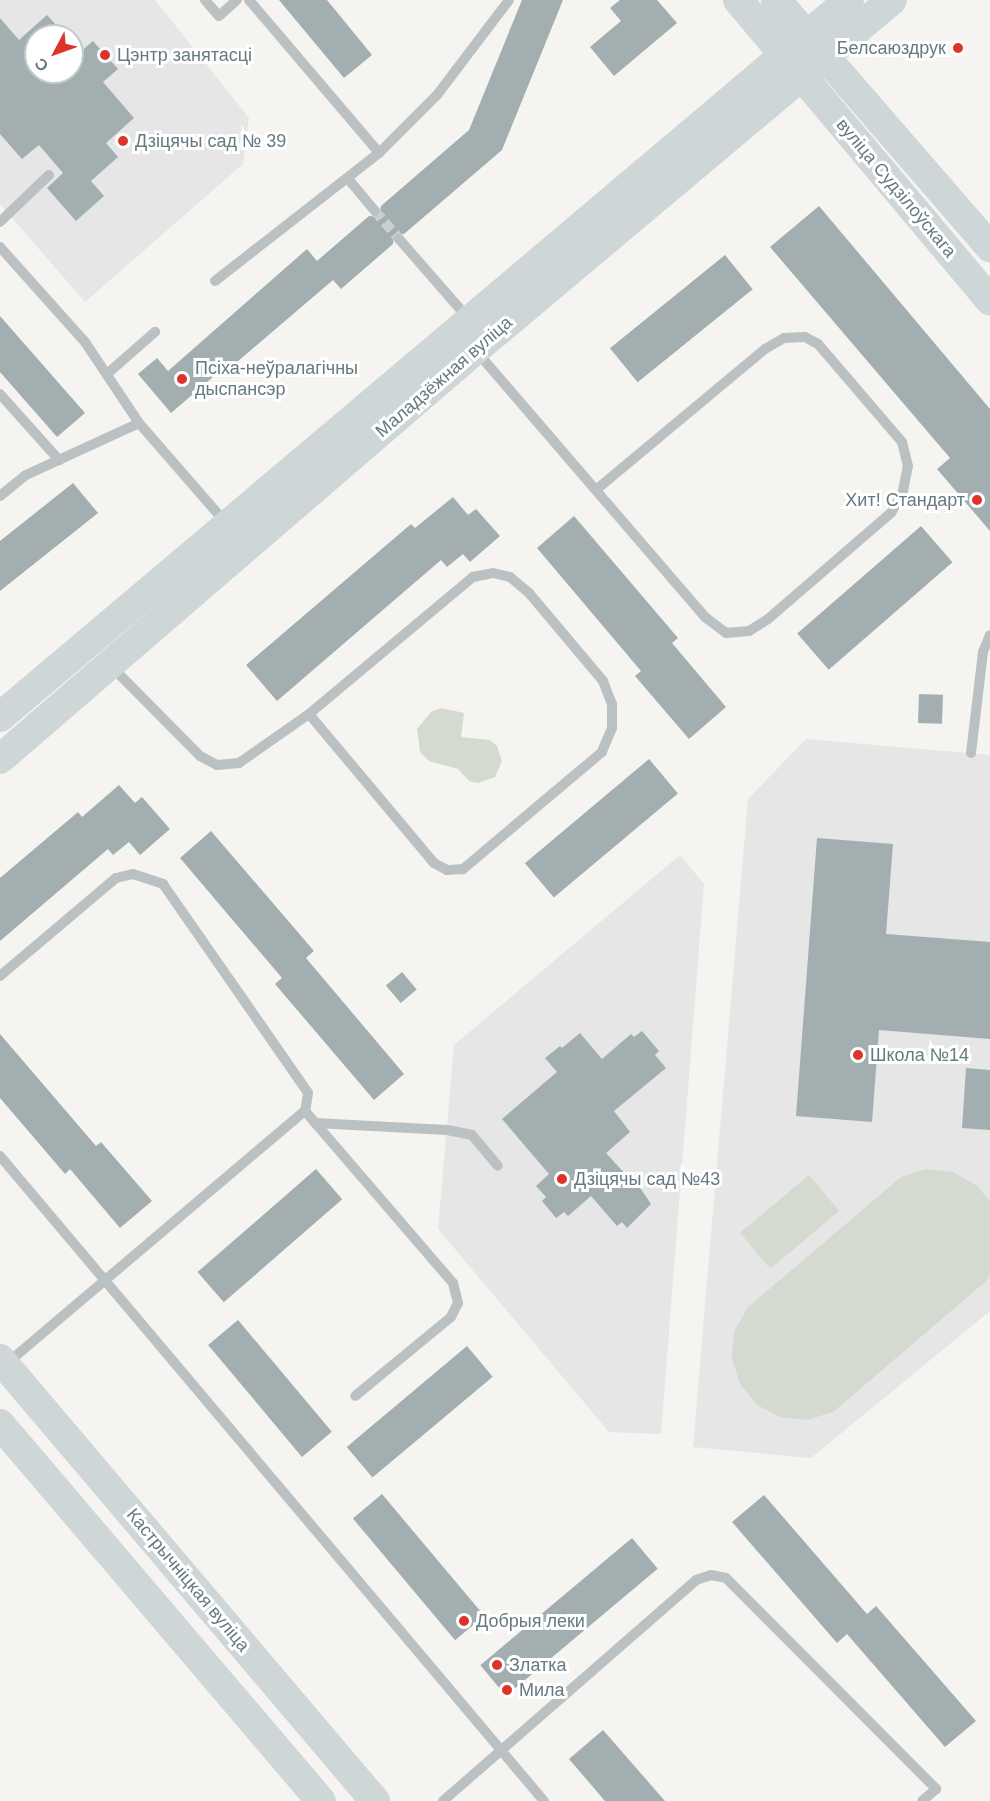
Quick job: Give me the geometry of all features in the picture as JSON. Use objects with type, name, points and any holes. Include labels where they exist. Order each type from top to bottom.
[{"type":"main road","name":"вуліца Судзілоўскага","points":[[738,0],[990,300]]},
{"type":"main road","name":"вуліца Судзілоўскага","points":[[776,0],[990,247]]},
{"type":"main road","name":"Маладзёжная вуліца","points":[[0,759],[475,350],[792,65],[807,34],[849,0]]},
{"type":"main road","name":"Маладзёжная вуліца","points":[[0,717],[470,320],[792,65],[826,56],[892,0]]},
{"type":"main road","name":"Кастрычніцкая вуліца","points":[[2,1362],[375,1801]]},
{"type":"main road","points":[[0,1424],[321,1801]]},
{"type":"lane","points":[[205,0],[219,16],[237,0]]},
{"type":"lane","points":[[249,0],[379,153]]},
{"type":"lane","points":[[215,281],[349,180],[379,153],[437,95],[509,0]]},
{"type":"lane","points":[[0,222],[50,176]]},
{"type":"lane","points":[[349,180],[375,211]]},
{"type":"lane","points":[[399,239],[470,320]]},
{"type":"lane","points":[[0,247],[85,342],[139,423],[227,523]]},
{"type":"lane","points":[[107,374],[155,332]]},
{"type":"lane","points":[[475,350],[705,617],[726,633],[749,631],[768,619],[891,513],[903,491],[908,466],[902,442],[818,344],[805,337],[784,338],[765,349],[596,490]]},
{"type":"lane","points":[[0,394],[59,460]]},
{"type":"lane","points":[[0,496],[26,475],[139,423]]},
{"type":"lane","points":[[110,665],[200,756],[217,765],[239,763],[309,714],[473,578],[494,573],[510,577],[529,593],[603,681],[612,704],[612,729],[602,752],[463,869],[447,870],[434,863],[309,714]]},
{"type":"lane","points":[[971,753],[982,652],[990,635]]},
{"type":"lane","points":[[0,976],[116,878],[133,874],[150,876],[163,884],[308,1093],[305,1111],[2,1362]]},
{"type":"lane","points":[[305,1111],[453,1284],[458,1303],[451,1317],[355,1396]]},
{"type":"lane","points":[[315,1123],[447,1130],[472,1135],[498,1166]]},
{"type":"lane","points":[[0,1156],[544,1801]]},
{"type":"lane","points":[[443,1801],[696,1580],[711,1575],[726,1578],[936,1789],[922,1801]]},
{"type":"shaded area","name":"Дзіцячы сад № 39","points":[[0,0],[155,0],[249,118],[243,164],[85,302],[0,204]]},
{"type":"shaded area","points":[[441,708],[464,713],[461,737],[490,740],[497,746],[502,761],[495,777],[478,783],[469,781],[458,769],[429,761],[420,752],[417,729],[431,712]]},
{"type":"shaded area","name":"Школа №14","points":[[806,739],[990,755],[990,1311],[811,1458],[693,1447],[748,799]]},
{"type":"shaded area","name":"Дзіцячы сад №43","points":[[680,855],[704,884],[661,1434],[609,1432],[438,1229],[454,1045]]},
{"type":"shaded area","points":[[926,1169],[953,1172],[976,1185],[990,1201],[990,1274],[986,1281],[833,1412],[807,1420],[780,1417],[757,1405],[740,1384],[732,1358],[734,1332],[747,1308],[901,1177]]},
{"type":"shaded area","points":[[809,1175],[839,1211],[770,1269],[740,1233]]},
{"type":"building","points":[[279,0],[327,0],[372,55],[344,78]]},
{"type":"building","points":[[522,0],[563,0],[502,150],[404,234],[394,234],[393,244],[341,289],[333,280],[223,374],[220,371],[171,413],[138,374],[157,358],[168,371],[307,249],[317,261],[369,216],[379,217],[381,206],[469,130]]},
{"type":"building","points":[[620,0],[657,0],[677,23],[614,76],[590,47],[621,21],[610,8]]},
{"type":"building","points":[[47,15],[55,24],[37,24]]},
{"type":"building","points":[[0,18],[19,40],[24,36],[24,84],[84,84],[84,49],[93,41],[118,69],[103,82],[134,118],[106,143],[118,157],[91,181],[104,196],[76,221],[47,188],[63,173],[39,145],[22,159],[0,134]]},
{"type":"building","points":[[819,206],[990,409],[990,531],[937,469],[950,458],[770,247]]},
{"type":"building","points":[[725,255],[753,289],[638,382],[610,348]]},
{"type":"building","points":[[0,316],[85,413],[57,437],[0,372]]},
{"type":"building","points":[[73,483],[98,513],[0,591],[0,541]]},
{"type":"building","points":[[453,497],[468,515],[476,509],[500,536],[470,562],[463,554],[447,567],[441,560],[277,701],[246,665],[411,524],[415,528]]},
{"type":"building","points":[[574,516],[678,638],[672,643],[726,707],[689,739],[635,676],[641,671],[537,548]]},
{"type":"building","points":[[921,526],[952,562],[829,670],[797,634]]},
{"type":"building","points":[[919,694],[943,695],[942,724],[918,723]]},
{"type":"building","points":[[649,759],[678,793],[554,898],[525,863]]},
{"type":"building","points":[[119,785],[135,803],[142,797],[170,829],[140,855],[129,842],[113,855],[108,849],[0,941],[0,878],[78,812],[82,817]]},
{"type":"building","points":[[211,831],[314,951],[306,958],[404,1074],[374,1100],[275,984],[282,978],[180,858]]},
{"type":"building","points":[[817,838],[893,844],[886,934],[990,942],[990,1039],[879,1030],[872,1122],[796,1116]]},
{"type":"building","points":[[402,972],[417,990],[401,1003],[386,985]]},
{"type":"building","points":[[642,1031],[659,1051],[655,1055],[666,1068],[614,1111],[630,1132],[606,1153],[627,1176],[630,1173],[651,1204],[627,1228],[622,1222],[617,1226],[591,1196],[568,1216],[564,1212],[556,1218],[542,1201],[546,1197],[536,1186],[549,1174],[502,1119],[557,1072],[545,1058],[580,1033],[602,1059],[631,1034],[634,1037]]},
{"type":"building","points":[[0,1034],[96,1146],[101,1142],[152,1201],[120,1228],[70,1169],[65,1174],[0,1098]]},
{"type":"building","points":[[966,1068],[990,1070],[990,1130],[962,1128]]},
{"type":"building","points":[[316,1169],[342,1199],[224,1302],[198,1272]]},
{"type":"building","points":[[238,1320],[332,1432],[302,1457],[208,1345]]},
{"type":"building","points":[[467,1346],[493,1377],[372,1478],[347,1447]]},
{"type":"building","points":[[382,1494],[484,1616],[455,1640],[353,1518]]},
{"type":"building","points":[[764,1495],[867,1614],[876,1606],[976,1721],[945,1747],[847,1634],[837,1643],[732,1522]]},
{"type":"building","points":[[632,1538],[658,1569],[506,1696],[480,1665]]},
{"type":"building","points":[[603,1730],[665,1801],[605,1801],[569,1759]]},
{"type":"tunnel","points":[[375,211],[399,239]]},
{"type":"place","name":"Белсаюздрук","points":[[958,48]]},
{"type":"place","name":"Цэнтр занятасці","points":[[105,55]]},
{"type":"place","name":"Дзіцячы сад № 39","points":[[123,141]]},
{"type":"place","name":"Псіха-неўралагічны дыспансэр","points":[[182,379]]},
{"type":"place","name":"Хит! Стандарт","points":[[977,500]]},
{"type":"place","name":"Школа №14","points":[[858,1055]]},
{"type":"place","name":"Дзіцячы сад №43","points":[[562,1179]]},
{"type":"place","name":"Добрыя леки","points":[[464,1621]]},
{"type":"place","name":"Златка","points":[[497,1665]]},
{"type":"place","name":"Мила","points":[[507,1690]]}]
